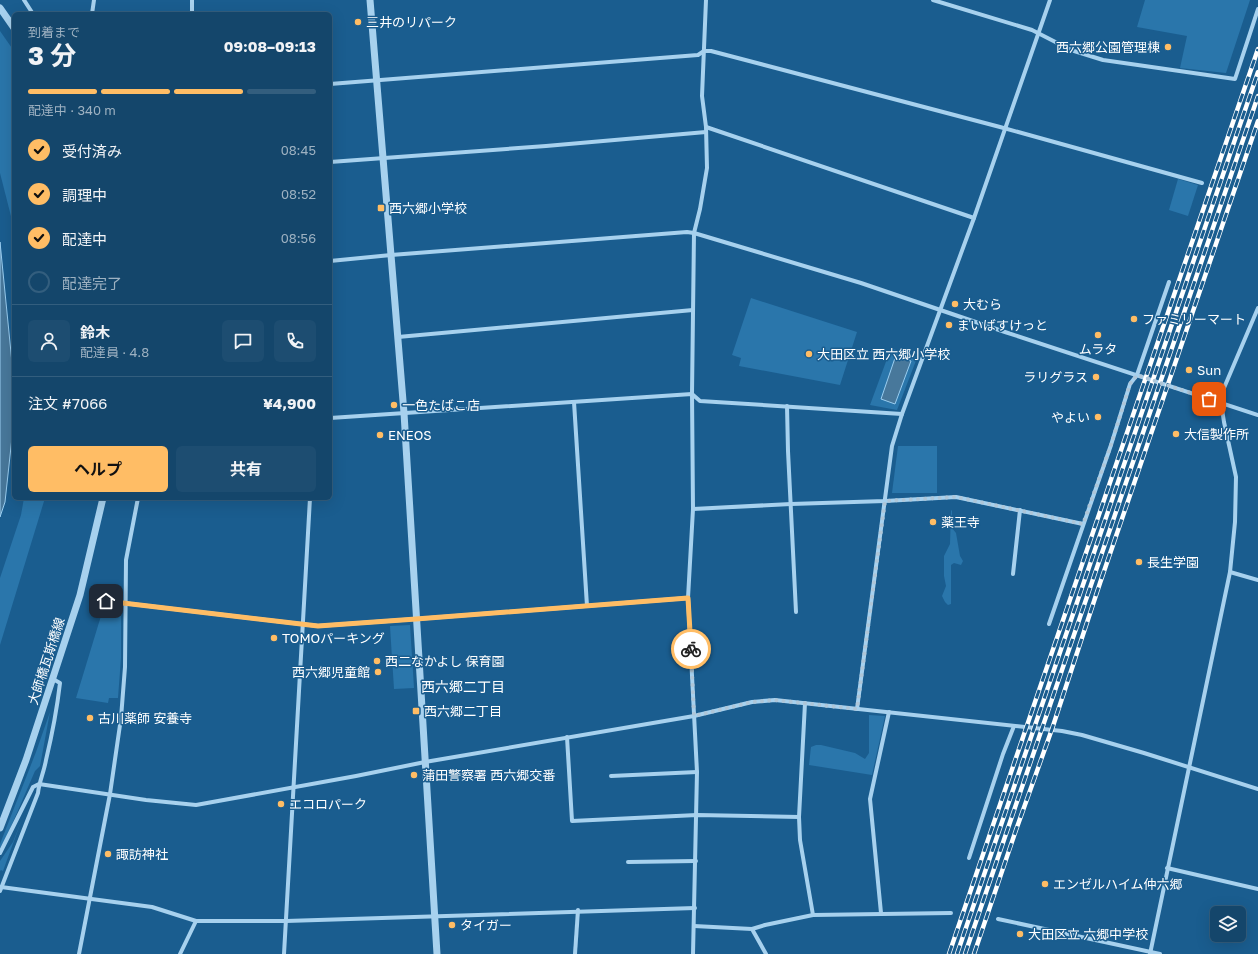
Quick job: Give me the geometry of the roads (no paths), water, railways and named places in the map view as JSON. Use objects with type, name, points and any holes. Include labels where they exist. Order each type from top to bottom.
[{"type":"street","points":[[24,0],[33,12]]},
{"type":"street","points":[[92,12],[94,0]]},
{"type":"street","points":[[192,0],[192,12]]},
{"type":"street","points":[[370,0],[404,413],[437,954]]},
{"type":"street","points":[[693,954],[698,772],[688,598],[693,508],[692,394],[694,233],[707,168],[706,127],[702,96],[706,0]]},
{"type":"street","points":[[933,0],[1032,30],[1071,50],[1103,60],[1235,79],[1258,10]]},
{"type":"street","points":[[857,709],[892,446],[902,414],[974,218],[1050,0]]},
{"type":"street","points":[[0,8],[12,25]]},
{"type":"street","points":[[332,84],[698,55],[704,51],[711,51],[1202,183]]},
{"type":"street","points":[[706,127],[974,218]]},
{"type":"street","points":[[332,162],[706,132]]},
{"type":"street","points":[[332,260],[686,232],[694,233],[861,283],[940,311],[1258,414]]},
{"type":"street","points":[[1049,624],[1111,445],[1130,384],[1137,375],[1170,282]]},
{"type":"street","points":[[1150,953],[1230,572],[1235,522],[1236,477],[1221,403],[1221,395],[1258,308]]},
{"type":"street","points":[[398,337],[693,310]]},
{"type":"street","points":[[332,418],[692,394],[700,400],[902,414]]},
{"type":"street","points":[[574,402],[587,606]]},
{"type":"street","points":[[787,406],[796,612]]},
{"type":"street","points":[[693,508],[956,497],[1083,524]]},
{"type":"street","name":"大師橋瓦斯橋線","points":[[0,828],[26,760],[80,595],[103,500]]},
{"type":"street","points":[[78,954],[110,794],[121,718],[126,666],[126,560],[138,500]]},
{"type":"street","points":[[284,954],[310,500]]},
{"type":"street","points":[[1013,574],[1020,510]]},
{"type":"street","points":[[1230,572],[1258,580]]},
{"type":"street","points":[[106,601],[318,626],[688,598]]},
{"type":"street","points":[[53,679],[60,684],[46,762],[39,784],[38,793],[1,889],[152,907],[196,921],[286,920],[578,910],[695,908]]},
{"type":"street","points":[[0,853],[33,786],[39,784],[146,800],[196,805],[425,762],[694,716],[752,702],[775,700],[1052,729],[1082,735],[1258,789]]},
{"type":"street","points":[[805,703],[799,817],[800,840],[814,914]]},
{"type":"street","points":[[881,913],[870,799],[889,712]]},
{"type":"street","points":[[969,858],[1003,754],[1014,726]]},
{"type":"street","points":[[567,737],[572,821],[697,815],[799,817]]},
{"type":"street","points":[[611,776],[698,772]]},
{"type":"street","points":[[628,862],[696,861]]},
{"type":"street","points":[[1167,868],[1258,889]]},
{"type":"street","points":[[575,954],[578,910]]},
{"type":"street","points":[[694,926],[752,929],[814,914],[951,913]]},
{"type":"street","points":[[998,919],[1160,954]]},
{"type":"street","points":[[180,954],[196,921]]},
{"type":"street","points":[[752,929],[766,954]]},
{"type":"railway","points":[[949,954],[1258,49]]},
{"type":"railway","points":[[957,954],[1258,72]]},
{"type":"railway","points":[[965,954],[1258,96]]},
{"type":"railway","points":[[974,954],[1052,729],[1100,583],[1258,121]]},
{"type":"place","name":"三井のリパーク","points":[[358,22]]},
{"type":"place","name":"西六郷公園管理棟","points":[[1168,47]]},
{"type":"place","name":"西六郷小学校","points":[[381,208]]},
{"type":"place","name":"大むら","points":[[955,304]]},
{"type":"place","name":"ファミリーマート","points":[[1134,319]]},
{"type":"place","name":"まいばすけっと","points":[[949,325]]},
{"type":"place","name":"ムラタ","points":[[1098,335]]},
{"type":"place","name":"大田区立 西六郷小学校","points":[[809,354]]},
{"type":"place","name":"Sun","points":[[1189,370]]},
{"type":"place","name":"ラリグラス","points":[[1096,377]]},
{"type":"place","name":"一色たばこ店","points":[[394,405]]},
{"type":"place","name":"やよい","points":[[1098,417]]},
{"type":"place","name":"大信製作所","points":[[1176,434]]},
{"type":"place","name":"ENEOS","points":[[380,435]]},
{"type":"place","name":"薬王寺","points":[[933,522]]},
{"type":"place","name":"長生学園","points":[[1139,562]]},
{"type":"place","name":"TOMOパーキング","points":[[274,638]]},
{"type":"place","name":"西二なかよし 保育園","points":[[377,661]]},
{"type":"place","name":"西六郷児童館","points":[[378,672]]},
{"type":"place","name":"西六郷二丁目","points":[[416,711]]},
{"type":"place","name":"古川薬師 安養寺","points":[[90,718]]},
{"type":"place","name":"蒲田警察署 西六郷交番","points":[[414,775]]},
{"type":"place","name":"エコロパーク","points":[[281,804]]},
{"type":"place","name":"諏訪神社","points":[[108,854]]},
{"type":"place","name":"エンゼルハイム仲六郷","points":[[1045,884]]},
{"type":"place","name":"タイガー","points":[[452,925]]},
{"type":"place","name":"大田区立 六郷中学校","points":[[1020,934]]},
{"type":"district","name":"西六郷二丁目","points":[[463,686]]}]
